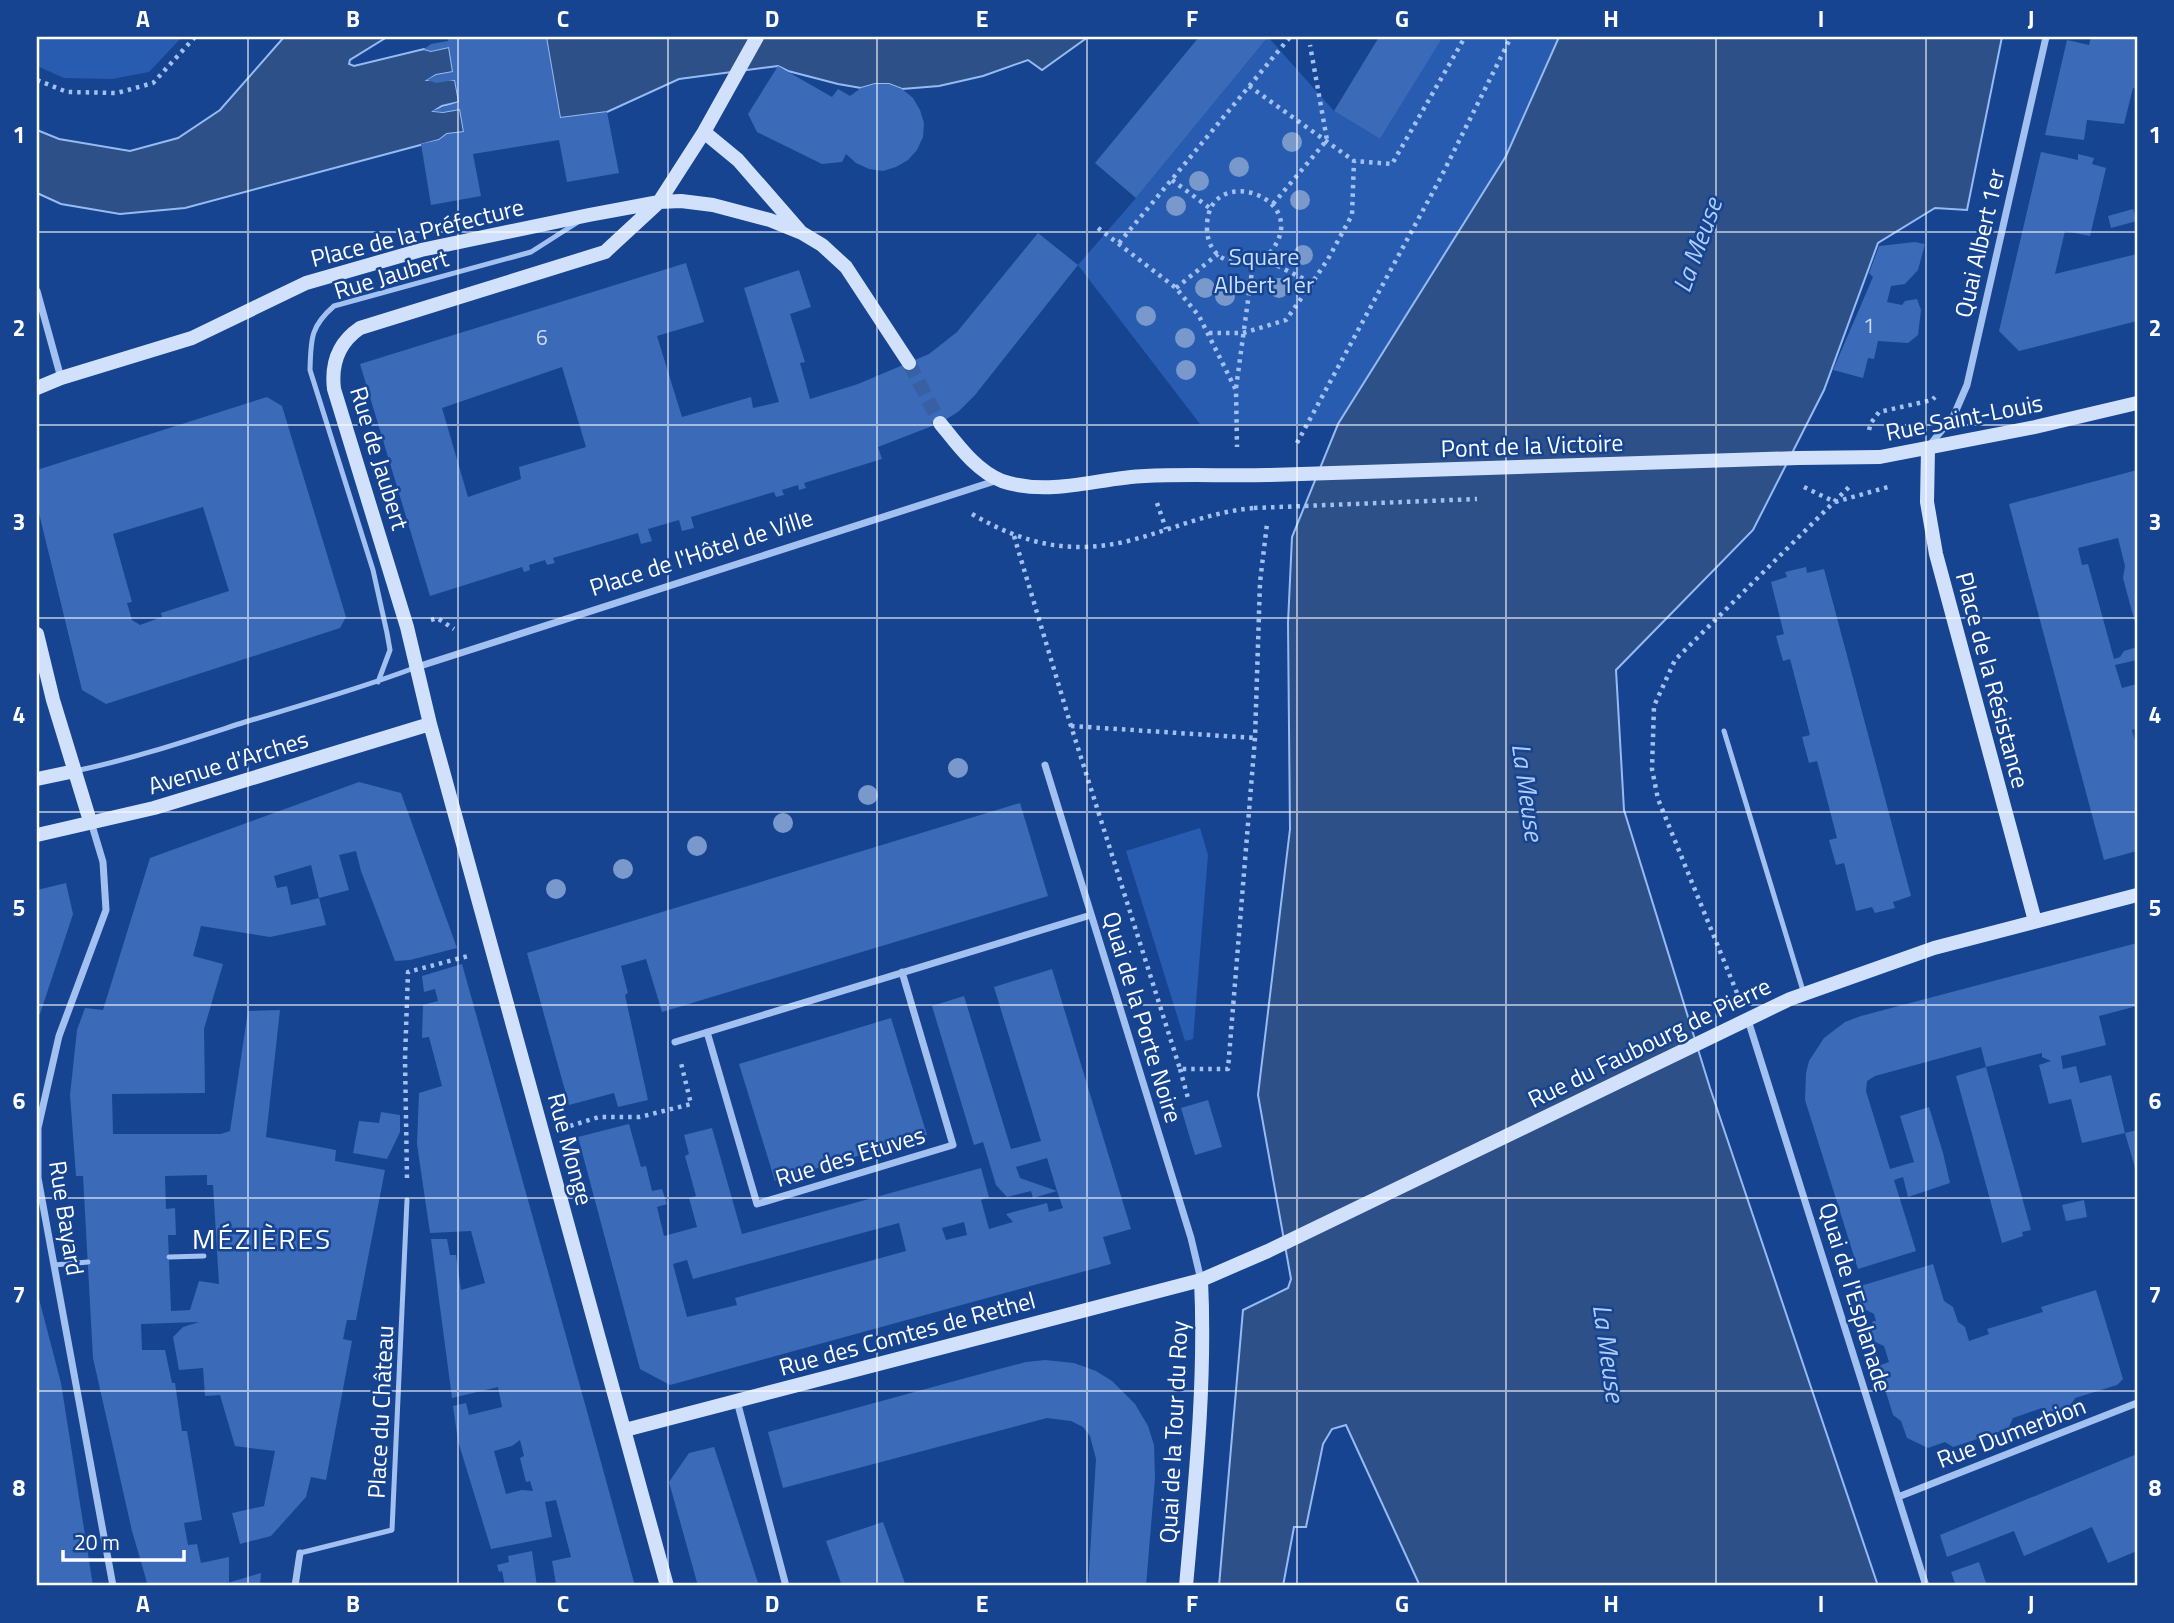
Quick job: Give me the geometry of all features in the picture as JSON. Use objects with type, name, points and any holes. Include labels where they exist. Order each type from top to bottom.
[{"type":"main road","points":[[659,202],[704,132],[757,37]]},
{"type":"main road","name":"Place de la Préfecture","points":[[704,132],[738,160],[802,233]]},
{"type":"main road","name":"Place de la Préfecture","points":[[37,388],[61,378],[192,338],[306,283],[421,250],[659,202],[700,202],[720,206],[770,220],[802,233],[822,245],[846,267],[909,363]]},
{"type":"main road","name":"Rue de Jaubert","points":[[430,724],[407,627],[334,389],[332,374],[340,347],[359,328],[605,252],[659,202]]},
{"type":"main road","name":"Rue Saint-Louis","points":[[1798,458],[1880,457],[2137,403]]},
{"type":"main road","name":"Place de l'Hôtel de Ville","points":[[940,423],[979,466],[999,480],[1023,487],[1051,487],[1120,478],[1238,476]]},
{"type":"main road","name":"Place de la Résistance","points":[[1928,449],[1927,502],[1936,554],[2035,921]]},
{"type":"main road","name":"Pont de la Victoire","points":[[1238,476],[1798,458]]},
{"type":"main road","points":[[37,635],[90,821]]},
{"type":"main road","name":"Avenue d'Arches","points":[[37,835],[155,808],[430,724]]},
{"type":"main road","name":"Rue Monge","points":[[430,724],[667,1586]]},
{"type":"main road","name":"Avenue d'Arches","points":[[37,779],[75,771]]},
{"type":"main road","name":"Rue du Faubourg de Pierre","points":[[1201,1280],[1268,1251],[1804,994],[1934,948],[2137,895]]},
{"type":"main road","name":"Rue des Comtes de Rethel","points":[[625,1430],[1201,1280]]},
{"type":"main road","name":"Quai de la Tour du Roy","points":[[1186,1586],[1195,1489],[1201,1280]]},
{"type":"street","name":"Quai Albert 1er","points":[[1928,449],[1954,415],[1967,385],[2046,37]]},
{"type":"street","points":[[37,291],[61,378]]},
{"type":"street","name":"Place de l'Hôtel de Ville","points":[[417,667],[999,480]]},
{"type":"street","name":"Quai de la Porte Noire","points":[[1045,765],[1191,1238],[1201,1280]]},
{"type":"street","name":"Rue Bayard","points":[[90,821],[103,862],[106,910],[59,1036],[38,1128],[37,1178],[113,1586]]},
{"type":"street","points":[[675,1042],[1091,915]]},
{"type":"street","name":"Rue des Etuves","points":[[707,1032],[757,1204],[953,1145],[902,972]]},
{"type":"street","name":"Quai de l'Esplanade","points":[[1748,1020],[1926,1586]]},
{"type":"street","points":[[737,1401],[786,1586]]},
{"type":"street","name":"Rue Dumerbion","points":[[1898,1497],[2137,1403]]},
{"type":"street","points":[[295,1586],[299,1553]]},
{"type":"lane","name":"Rue Jaubert","points":[[378,682],[390,650],[387,633],[373,570],[310,369],[311,336],[320,318],[334,306],[531,251],[589,215]]},
{"type":"lane","name":"Avenue d'Arches","points":[[75,771],[108,764],[378,682],[417,667]]},
{"type":"lane","points":[[1724,731],[1804,994]]},
{"type":"lane","name":"Place du Château","points":[[299,1553],[392,1530],[407,1200]]},
{"type":"lane","points":[[169,1257],[204,1256]]},
{"type":"lane","points":[[54,1265],[88,1262]]},
{"type":"path","points":[[37,80],[67,92],[117,93],[153,83],[195,37]]},
{"type":"path","points":[[1119,243],[1290,37]]},
{"type":"path","points":[[1249,86],[1354,161],[1392,164],[1465,37]]},
{"type":"path","points":[[1297,443],[1441,177],[1511,37]]},
{"type":"path","points":[[1273,204],[1326,140],[1310,45]]},
{"type":"path","points":[[1209,332],[1243,333],[1286,320],[1328,259],[1352,215],[1354,161]]},
{"type":"path","points":[[1172,180],[1211,209]]},
{"type":"path","points":[[1241,190],[1264,196],[1273,204],[1279,215],[1279,239],[1273,250],[1265,259],[1253,264],[1228,262],[1210,244],[1207,220],[1211,209],[1229,193],[1241,190]]},
{"type":"path","points":[[1098,228],[1176,288],[1209,332],[1236,390]]},
{"type":"path","points":[[1176,288],[1218,254]]},
{"type":"path","points":[[1265,259],[1312,283]]},
{"type":"path","points":[[1238,476],[1236,390],[1253,264]]},
{"type":"path","points":[[1869,432],[1871,423],[1879,412]]},
{"type":"path","points":[[1835,502],[1854,482],[1856,475]]},
{"type":"path","points":[[1803,487],[1835,502],[1927,476]]},
{"type":"path","points":[[950,496],[971,513],[1014,536],[1073,548],[1128,541],[1226,510],[1254,508]]},
{"type":"path","points":[[1180,1069],[1228,1069],[1255,738],[1260,582],[1267,524]]},
{"type":"path","points":[[1014,536],[1188,1098]]},
{"type":"path","points":[[1071,726],[1255,738]]},
{"type":"path","points":[[407,1200],[405,1059],[408,972],[492,950]]},
{"type":"path","points":[[543,1133],[599,1117],[640,1117],[691,1104],[675,1042]]},
{"type":"green space","points":[[37,37],[182,37],[149,72],[112,79],[64,78],[37,66]]},
{"type":"green space","name":"Square Albert 1er","points":[[1268,37],[1334,111],[1380,139],[1443,37],[1559,37],[1506,156],[1338,424],[1200,424],[1078,265]]},
{"type":"green space","points":[[1200,828],[1208,855],[1193,1039],[1185,1041],[1126,851]]},
{"type":"water","points":[[284,37],[387,37],[350,60],[349,64],[354,66],[424,49],[431,51],[449,47],[453,72],[436,75],[428,80],[455,80],[459,102],[434,111],[460,109],[464,132],[447,134],[439,140],[185,208],[120,214],[61,204],[37,193],[37,130],[59,139],[130,151],[178,138],[220,110]]},
{"type":"water","points":[[546,37],[1088,37],[1042,70],[1028,60],[983,76],[939,86],[902,89],[889,84],[875,84],[861,88],[788,71],[778,66],[679,79],[607,112],[560,118]]},
{"type":"water","name":"La Meuse","points":[[1559,37],[2002,37],[1967,210],[1935,208],[1878,243],[1824,390],[1753,530],[1616,670],[1624,810],[1710,1088],[1878,1586],[1420,1586],[1346,1425],[1332,1429],[1323,1444],[1306,1527],[1294,1527],[1283,1586],[1219,1586],[1243,1310],[1288,1288],[1291,1279],[1258,1095],[1290,829],[1288,623],[1292,537],[1338,424],[1506,156]]},
{"type":"building","points":[[448,37],[546,37],[560,118],[607,112],[619,173],[567,182],[559,140],[473,154],[481,196],[431,205],[421,144],[439,140],[447,134],[464,132],[460,109],[432,111],[459,102],[455,80],[436,83],[427,80],[436,75],[453,72],[449,47],[431,51],[424,49],[431,44],[448,41]]},
{"type":"building","points":[[1199,37],[1268,37],[1136,198],[1095,163]]},
{"type":"building","points":[[1379,37],[1443,37],[1380,139],[1334,111]]},
{"type":"building","points":[[2091,37],[2137,37],[2137,89],[2133,88],[2124,124],[2087,120],[2084,140],[2045,135],[2067,40],[2089,45]]},
{"type":"building","points":[[778,66],[832,97],[838,89],[850,96],[861,88],[875,84],[889,84],[902,89],[913,98],[924,123],[923,137],[917,150],[908,160],[883,171],[869,169],[846,154],[842,162],[822,164],[757,132],[748,114]]},
{"type":"building","points":[[2041,152],[2078,160],[2078,154],[2094,158],[2092,164],[2106,168],[2090,236],[2065,231],[2055,274],[2137,254],[2137,321],[2019,351],[1999,331]]},
{"type":"building","points":[[2133,209],[2137,221],[2111,228],[2108,216]]},
{"type":"building","points":[[1038,233],[1078,265],[975,395],[958,412],[940,423],[878,447],[882,459],[804,483],[806,488],[799,490],[798,485],[782,490],[784,495],[776,497],[774,492],[691,517],[694,528],[682,531],[679,520],[648,529],[652,541],[641,544],[638,533],[553,558],[555,563],[547,565],[545,560],[529,565],[530,570],[524,572],[522,567],[430,596],[360,364],[686,263],[704,322],[657,336],[682,417],[751,397],[753,408],[779,402],[744,288],[799,270],[811,307],[790,314],[805,362],[800,363],[810,399],[858,384],[929,354],[957,332]],"holes":[[[562,367],[586,447],[519,467],[521,479],[468,497],[442,408]]]},
{"type":"building","points":[[1915,242],[1925,244],[1918,270],[1905,284],[1891,286],[1887,302],[1902,305],[1905,301],[1917,299],[1921,310],[1918,335],[1908,343],[1878,341],[1874,359],[1868,358],[1863,378],[1833,370],[1873,277],[1869,273],[1879,246]]},
{"type":"building","points":[[267,397],[282,406],[346,617],[340,628],[106,704],[82,690],[37,505],[37,474],[40,469]],"holes":[[[203,507],[229,591],[161,613],[162,617],[140,625],[132,620],[127,603],[132,602],[113,534]]]},
{"type":"building","points":[[2137,470],[2137,630],[2123,578],[2125,566],[2118,538],[2078,548],[2082,565],[2088,564],[2114,659],[2120,657],[2124,651],[2137,647],[2137,660],[2115,665],[2122,688],[2137,684],[2137,728],[2132,730],[2137,748],[2137,851],[2104,860],[2009,504]]},
{"type":"building","points":[[1806,567],[1807,573],[1824,569],[1911,896],[1893,902],[1895,908],[1875,913],[1872,907],[1856,911],[1844,863],[1836,865],[1829,840],[1837,838],[1817,761],[1809,763],[1802,737],[1810,735],[1790,659],[1783,661],[1776,636],[1784,634],[1771,582],[1787,577],[1785,572]]},
{"type":"building","points":[[359,782],[401,793],[457,948],[395,961],[356,851],[339,855],[349,890],[319,898],[326,925],[270,937],[201,926],[193,956],[223,964],[204,1029],[205,1093],[112,1094],[113,1134],[221,1134],[230,1131],[248,1011],[280,1010],[266,1137],[336,1150],[335,1161],[385,1170],[356,1320],[347,1320],[343,1339],[352,1341],[326,1480],[311,1477],[306,1497],[271,1536],[240,1544],[232,1513],[264,1506],[275,1451],[235,1446],[220,1395],[205,1396],[203,1368],[179,1370],[173,1337],[183,1327],[199,1322],[141,1324],[142,1350],[165,1350],[172,1383],[175,1383],[182,1431],[187,1431],[202,1520],[184,1523],[188,1545],[197,1544],[201,1563],[229,1557],[229,1582],[214,1586],[148,1586],[132,1531],[93,1358],[83,1176],[76,1176],[70,1095],[77,1030],[85,1008],[103,1010],[150,858]],"holes":[[[311,865],[319,898],[291,905],[287,886],[277,888],[274,876]],[[207,1175],[207,1185],[213,1185],[219,1284],[199,1281],[190,1310],[171,1311],[168,1235],[176,1235],[175,1208],[166,1209],[165,1176]]]},
{"type":"building","points":[[1020,803],[1048,896],[662,1012],[646,959],[621,966],[648,1100],[618,1107],[614,1093],[569,1105],[527,953]]},
{"type":"building","points":[[66,883],[73,914],[40,1014],[37,1014],[37,890]]},
{"type":"building","points":[[2137,943],[2137,1006],[2099,1016],[2106,1045],[2061,1056],[2063,1069],[2076,1066],[2080,1083],[2111,1075],[2125,1133],[2082,1143],[2071,1099],[2049,1104],[2039,1065],[2051,1061],[2042,1057],[2042,1053],[1986,1067],[1981,1047],[1875,1076],[1867,1081],[1866,1091],[1890,1169],[1914,1162],[1900,1116],[1929,1107],[1950,1183],[1908,1197],[1903,1177],[1894,1180],[1916,1251],[1858,1269],[1805,1100],[1806,1073],[1809,1061],[1824,1038],[1845,1022]]},
{"type":"building","points":[[462,964],[635,1586],[556,1584],[552,1561],[571,1557],[556,1500],[545,1502],[552,1537],[491,1549],[458,1441],[453,1406],[466,1403],[469,1415],[502,1407],[498,1387],[452,1398],[431,1239],[447,1239],[450,1255],[456,1255],[461,1290],[485,1283],[471,1231],[430,1233],[417,1144],[419,1093],[442,1086],[429,1037],[422,1038],[423,1005],[438,1001],[435,989],[424,992],[422,976]],"holes":[[[520,1440],[524,1456],[520,1458],[526,1482],[530,1481],[533,1491],[522,1490],[506,1494],[494,1451],[512,1446]]]},
{"type":"building","points":[[1052,969],[1131,1229],[1103,1237],[1111,1264],[670,1385],[640,1369],[578,1137],[629,1124],[641,1167],[646,1166],[652,1191],[662,1189],[667,1204],[657,1207],[664,1236],[697,1227],[689,1198],[696,1196],[685,1156],[689,1154],[684,1135],[712,1128],[742,1234],[981,1168],[989,1197],[981,1200],[989,1229],[1013,1222],[1006,1214],[1047,1203],[1049,1212],[1063,1208],[1057,1191],[1033,1198],[1031,1191],[1007,1197],[996,1185],[983,1142],[974,1145],[932,1006],[964,996],[1011,1149],[1041,1141],[994,987]],"holes":[[[1047,1158],[1057,1191],[1020,1178],[1016,1167]],[[964,1222],[967,1235],[946,1240],[942,1228]],[[899,1223],[906,1251],[735,1298],[737,1305],[687,1317],[673,1264],[687,1260],[693,1279]]]},
{"type":"building","points":[[891,1018],[927,1135],[775,1181],[739,1064]]},
{"type":"building","points":[[1986,1067],[2031,1230],[2022,1232],[2023,1236],[2002,1243],[1956,1076]]},
{"type":"building","points":[[1208,1100],[1222,1147],[1195,1155],[1181,1108]]},
{"type":"building","points":[[381,1112],[400,1115],[400,1132],[387,1159],[353,1153],[359,1121],[379,1123]]},
{"type":"building","points":[[2137,1130],[2137,1175],[2125,1133]]},
{"type":"building","points":[[2084,1200],[2087,1217],[2066,1221],[2062,1205]]},
{"type":"building","points":[[1933,1264],[1944,1301],[1953,1307],[1958,1322],[1965,1327],[1969,1341],[1989,1334],[1987,1329],[2043,1312],[2041,1307],[2096,1290],[2123,1379],[2117,1385],[2075,1398],[2071,1405],[2048,1413],[2042,1408],[2013,1418],[2008,1429],[1953,1447],[1945,1442],[1928,1448],[1907,1438],[1901,1421],[1893,1415],[1878,1366],[1889,1362],[1884,1346],[1875,1342],[1870,1328],[1873,1321],[1876,1321],[1874,1314],[1859,1306],[1854,1288]]},
{"type":"building","points":[[37,1291],[61,1383],[93,1586],[37,1586]]},
{"type":"building","points":[[1045,1360],[1074,1363],[1096,1371],[1112,1381],[1135,1404],[1148,1426],[1154,1445],[1155,1478],[1146,1586],[1088,1586],[1096,1459],[1090,1436],[1083,1427],[1071,1421],[1047,1418],[783,1488],[768,1432],[1026,1362]]},
{"type":"building","points":[[714,1447],[759,1586],[698,1586],[669,1482],[689,1453]]},
{"type":"building","points":[[2137,1454],[2137,1551],[2108,1563],[2092,1527],[2024,1556],[2014,1531],[1947,1557],[1940,1535]]},
{"type":"building","points":[[883,1522],[906,1586],[842,1586],[826,1541]]},
{"type":"building","points":[[532,1551],[537,1586],[505,1586],[502,1571],[499,1572],[497,1565],[509,1562],[508,1556]]},
{"type":"building","points":[[1979,1562],[1987,1586],[1956,1586],[1951,1572]]},
{"type":"building","points":[[261,1573],[260,1586],[227,1586],[227,1583]]},
{"type":"tunnel","points":[[909,363],[940,423]]},
{"type":"district","name":"MÉZIÈRES","points":[[262,1238]]}]
